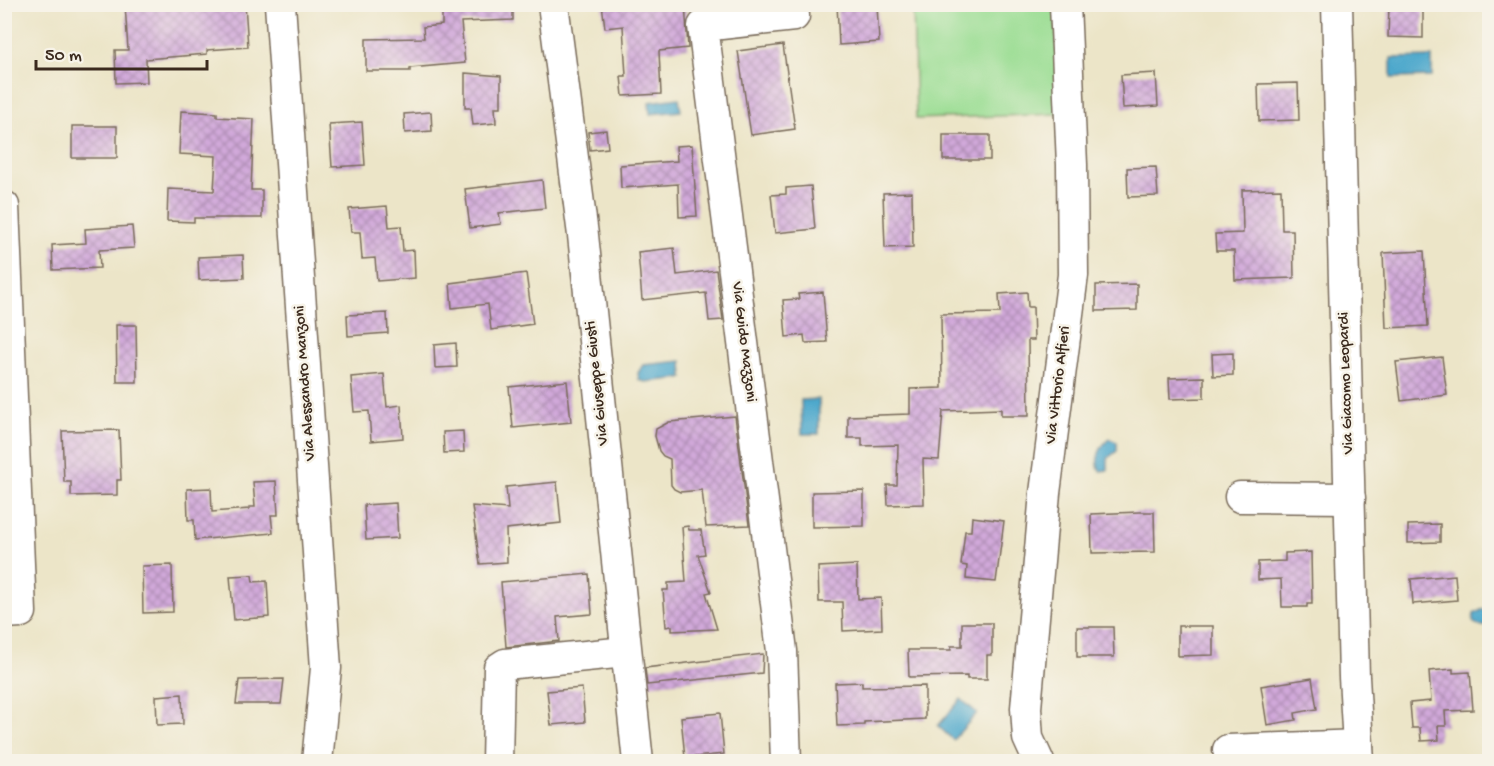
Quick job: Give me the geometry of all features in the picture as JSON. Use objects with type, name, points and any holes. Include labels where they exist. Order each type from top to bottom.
[{"type":"street","name":"Via Alessandro Manzoni","points":[[280,4],[326,668],[317,762]]},
{"type":"street","name":"Via Giuseppe Giusti","points":[[553,4],[584,247],[638,762]]},
{"type":"street","name":"Via Guido Mazzoni","points":[[786,762],[782,651],[703,26],[794,16],[793,4]]},
{"type":"street","name":"Via Vittorio Alfieri","points":[[1039,762],[1028,738],[1026,708],[1045,493],[1073,275],[1072,165],[1065,4]]},
{"type":"street","name":"Via Giacomo Leopardi","points":[[1336,4],[1358,753]]},
{"type":"street","points":[[4,206],[13,612]]},
{"type":"street","points":[[1240,497],[1350,498]]},
{"type":"street","points":[[497,762],[499,668],[505,664],[626,652]]},
{"type":"street","points":[[1228,750],[1358,753]]},
{"type":"green space","points":[[913,5],[1055,5],[1059,114],[916,119]]},
{"type":"water","points":[[1432,57],[1432,77],[1391,78],[1391,58]]},
{"type":"water","points":[[679,98],[681,111],[650,114],[649,102]]},
{"type":"water","points":[[682,361],[683,378],[645,382],[639,380],[638,373],[643,365]]},
{"type":"water","points":[[819,399],[819,434],[802,434],[801,400]]},
{"type":"water","points":[[1109,439],[1117,442],[1117,451],[1108,458],[1108,470],[1100,471],[1099,454]]},
{"type":"water","points":[[1489,608],[1489,626],[1479,626],[1473,622],[1474,614]]},
{"type":"water","points":[[961,699],[977,713],[953,740],[938,726]]},
{"type":"building","points":[[125,4],[143,4],[143,9],[199,4],[245,4],[248,47],[207,50],[207,54],[146,59],[147,82],[116,83],[115,50],[128,50]]},
{"type":"building","points":[[442,4],[513,4],[513,20],[461,22],[465,63],[410,68],[410,71],[366,71],[366,39],[424,38],[423,27],[442,25]]},
{"type":"building","points":[[602,4],[685,4],[688,48],[659,51],[661,94],[623,96],[621,76],[626,76],[623,26],[605,28]]},
{"type":"building","points":[[837,4],[877,4],[879,42],[839,45]]},
{"type":"building","points":[[1389,4],[1423,4],[1423,38],[1388,37]]},
{"type":"building","points":[[783,45],[795,129],[751,135],[738,51]]},
{"type":"building","points":[[465,73],[501,76],[501,107],[495,107],[496,123],[473,125],[471,108],[465,108]]},
{"type":"building","points":[[1156,73],[1158,106],[1123,108],[1121,75]]},
{"type":"building","points":[[1298,83],[1299,120],[1259,121],[1258,84]]},
{"type":"building","points":[[181,111],[217,113],[217,117],[254,119],[251,190],[262,190],[262,218],[194,218],[194,222],[167,221],[168,189],[214,191],[216,156],[179,154]]},
{"type":"building","points":[[431,112],[432,131],[405,133],[404,114]]},
{"type":"building","points":[[362,122],[365,165],[332,167],[329,124]]},
{"type":"building","points":[[72,126],[117,126],[117,158],[72,158]]},
{"type":"building","points":[[606,130],[608,148],[590,150],[588,132]]},
{"type":"building","points":[[943,135],[990,135],[990,160],[943,160]]},
{"type":"building","points":[[692,145],[697,216],[679,217],[678,184],[621,188],[620,165],[677,161],[676,146]]},
{"type":"building","points":[[1156,167],[1158,196],[1128,197],[1127,168]]},
{"type":"building","points":[[542,180],[545,208],[499,213],[501,224],[470,228],[465,189]]},
{"type":"building","points":[[811,186],[815,229],[775,233],[771,195],[786,194],[786,188]]},
{"type":"building","points":[[1281,189],[1282,230],[1293,230],[1294,278],[1235,280],[1234,251],[1216,251],[1215,234],[1243,233],[1242,190]]},
{"type":"building","points":[[912,192],[913,247],[885,248],[883,193]]},
{"type":"building","points":[[387,206],[389,227],[401,226],[403,251],[414,250],[415,278],[377,281],[375,258],[362,259],[360,232],[351,232],[349,209]]},
{"type":"building","points":[[132,226],[134,248],[99,250],[100,268],[53,270],[52,245],[86,243],[85,229]]},
{"type":"building","points":[[674,248],[677,275],[716,270],[723,320],[709,321],[706,293],[642,300],[638,252]]},
{"type":"building","points":[[1424,251],[1428,326],[1386,328],[1383,253]]},
{"type":"building","points":[[243,255],[244,278],[199,280],[198,257]]},
{"type":"building","points":[[526,273],[533,324],[491,330],[488,304],[452,308],[450,283]]},
{"type":"building","points":[[1137,284],[1137,310],[1096,311],[1096,285]]},
{"type":"building","points":[[823,292],[827,342],[805,343],[804,335],[786,337],[783,300],[799,299],[798,294]]},
{"type":"building","points":[[1027,292],[1028,307],[1033,307],[1034,340],[1028,340],[1029,416],[1001,416],[1001,409],[943,411],[939,460],[923,459],[924,504],[888,505],[887,485],[897,485],[898,445],[862,446],[862,438],[848,438],[848,416],[910,414],[910,389],[942,388],[941,314],[1000,313],[999,294]]},
{"type":"building","points":[[387,313],[388,333],[348,336],[347,315]]},
{"type":"building","points":[[116,325],[136,325],[137,382],[117,382]]},
{"type":"building","points":[[456,343],[457,367],[435,368],[434,345]]},
{"type":"building","points":[[1233,353],[1233,375],[1213,376],[1212,354]]},
{"type":"building","points":[[1442,357],[1447,395],[1401,401],[1396,362]]},
{"type":"building","points":[[384,374],[387,407],[401,405],[403,438],[371,441],[369,411],[354,412],[351,377]]},
{"type":"building","points":[[1204,377],[1204,398],[1170,399],[1169,378]]},
{"type":"building","points":[[567,381],[571,422],[513,428],[509,387]]},
{"type":"building","points":[[735,416],[749,525],[706,527],[702,490],[680,492],[674,489],[671,485],[670,459],[659,451],[655,436],[656,429],[669,422]]},
{"type":"building","points":[[119,430],[121,480],[117,480],[117,495],[71,496],[71,482],[64,482],[62,431]]},
{"type":"building","points":[[463,431],[464,452],[444,453],[443,432]]},
{"type":"building","points":[[276,481],[278,515],[271,515],[273,533],[195,540],[194,520],[188,520],[187,489],[211,488],[212,512],[249,509],[249,507],[255,507],[253,482]]},
{"type":"building","points":[[557,482],[561,523],[506,529],[507,562],[480,564],[472,506],[508,509],[506,487]]},
{"type":"building","points":[[864,491],[864,526],[812,527],[812,492]]},
{"type":"building","points":[[396,503],[398,538],[366,540],[364,505]]},
{"type":"building","points":[[1154,512],[1155,552],[1092,553],[1091,514]]},
{"type":"building","points":[[972,517],[1004,521],[996,582],[966,579],[967,566],[961,565],[965,531],[971,531]]},
{"type":"building","points":[[1440,524],[1440,542],[1408,543],[1408,525]]},
{"type":"building","points":[[688,526],[689,530],[701,530],[705,554],[698,555],[711,592],[706,593],[717,629],[672,631],[672,626],[666,627],[663,590],[668,590],[668,583],[686,582],[682,527]]},
{"type":"building","points":[[1311,552],[1312,604],[1307,604],[1307,607],[1282,607],[1281,579],[1258,580],[1258,562],[1285,561],[1285,553]]},
{"type":"building","points":[[172,565],[173,612],[143,613],[142,566]]},
{"type":"building","points":[[857,565],[858,599],[881,598],[882,629],[843,631],[842,602],[819,602],[818,567]]},
{"type":"building","points":[[589,574],[592,614],[557,617],[559,641],[506,647],[501,582]]},
{"type":"building","points":[[252,575],[253,582],[267,581],[269,617],[234,620],[230,576]]},
{"type":"building","points":[[1455,575],[1457,600],[1413,604],[1411,579]]},
{"type":"building","points":[[962,623],[992,623],[992,655],[987,655],[987,679],[967,679],[967,676],[909,677],[908,650],[951,650],[951,646],[962,646]]},
{"type":"building","points":[[1178,626],[1213,626],[1213,655],[1178,656]]},
{"type":"building","points":[[1077,627],[1113,627],[1114,657],[1077,657]]},
{"type":"building","points":[[763,654],[762,673],[647,685],[645,668]]},
{"type":"building","points":[[1453,669],[1453,673],[1470,672],[1473,710],[1445,711],[1446,726],[1438,726],[1439,740],[1421,741],[1420,728],[1412,728],[1410,703],[1431,701],[1429,671]]},
{"type":"building","points":[[1312,678],[1317,709],[1295,713],[1296,720],[1267,725],[1261,686]]},
{"type":"building","points":[[284,679],[281,704],[236,704],[239,680]]},
{"type":"building","points":[[862,682],[862,687],[925,686],[925,719],[864,722],[864,725],[837,726],[835,683]]},
{"type":"building","points":[[582,688],[585,722],[551,725],[547,691]]},
{"type":"building","points":[[182,694],[183,724],[157,725],[156,696]]},
{"type":"building","points":[[720,713],[724,754],[685,758],[681,717]]}]
